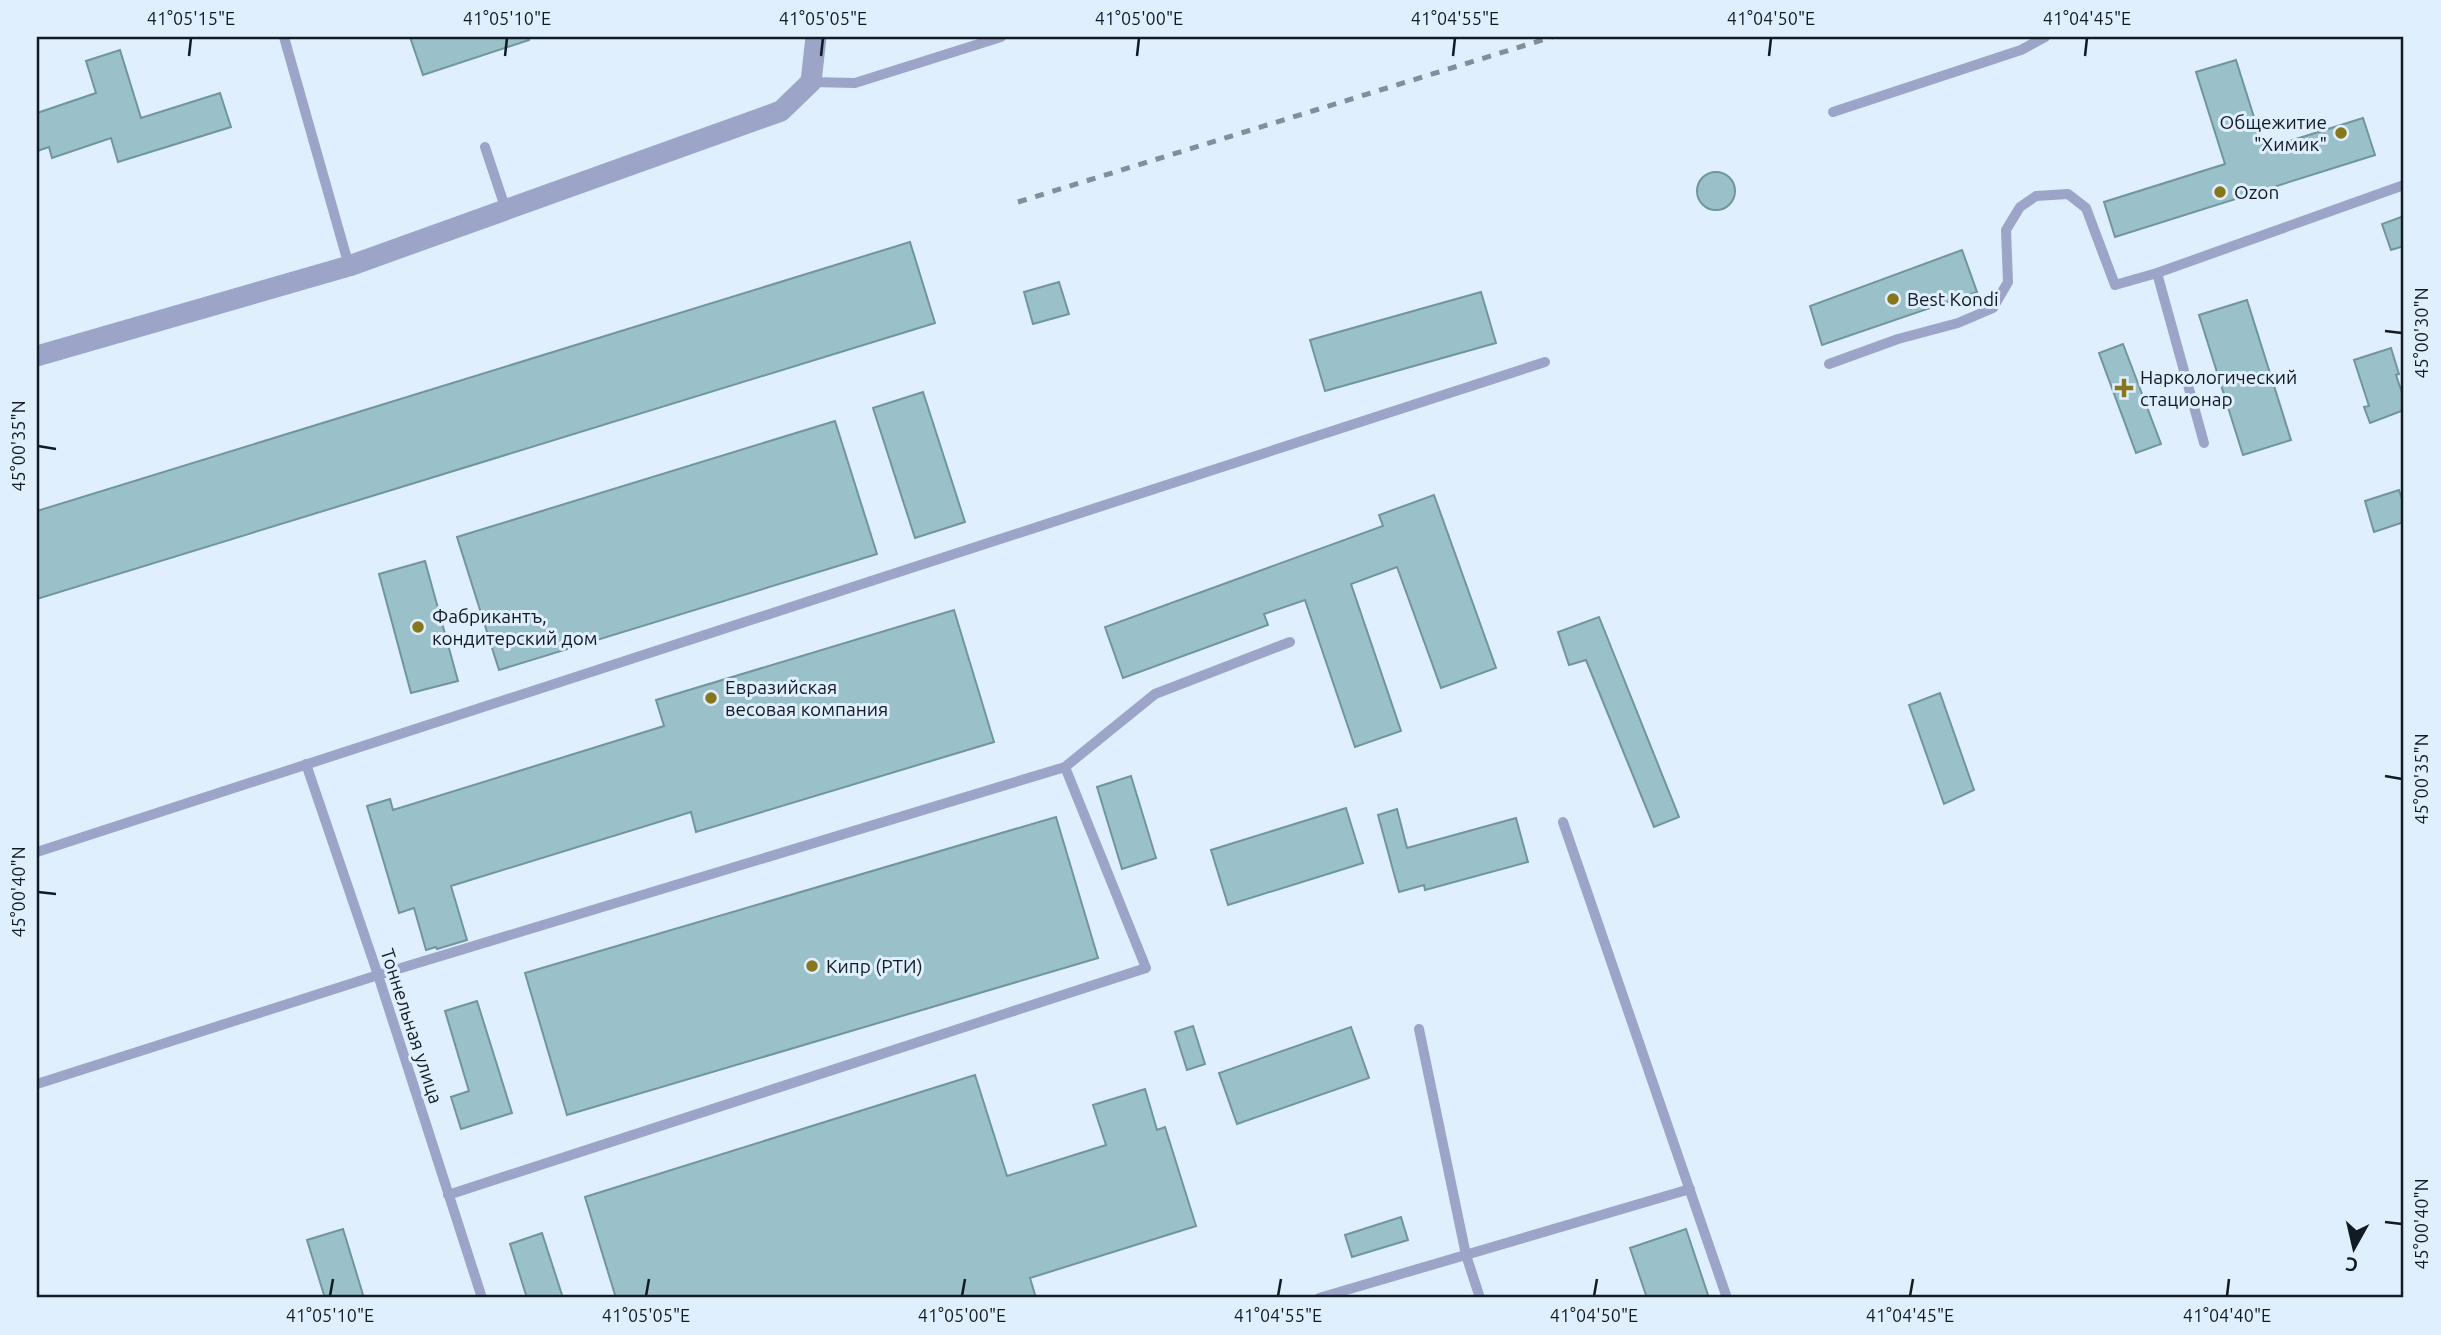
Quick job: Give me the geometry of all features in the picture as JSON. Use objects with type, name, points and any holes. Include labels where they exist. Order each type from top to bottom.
[{"type":"street","points":[[37,356],[349,266],[780,111],[811,82],[816,37]]},
{"type":"lane","points":[[284,37],[349,266]]},
{"type":"lane","points":[[811,82],[855,83],[1002,37]]},
{"type":"lane","points":[[1833,112],[2021,50],[2045,37]]},
{"type":"lane","points":[[485,147],[506,209]]},
{"type":"lane","points":[[1829,363],[1898,339],[1958,323],[1993,309],[2008,282],[2006,230],[2020,207],[2036,196],[2068,194],[2086,208],[2115,285],[2157,273],[2404,185]]},
{"type":"lane","points":[[2157,273],[2204,443]]},
{"type":"lane","points":[[37,852],[1545,362]]},
{"type":"lane","points":[[37,1084],[378,975],[1065,767],[1155,694],[1290,642]]},
{"type":"lane","name":"Тоннельная улица","points":[[306,765],[378,975],[482,1298]]},
{"type":"lane","points":[[448,1195],[1146,968],[1065,767]]},
{"type":"lane","points":[[1563,822],[1727,1298]]},
{"type":"lane","points":[[1419,1029],[1466,1255],[1480,1298]]},
{"type":"lane","points":[[1319,1298],[1690,1189]]},
{"type":"building","points":[[410,37],[529,37],[529,40],[423,75]]},
{"type":"building","points":[[120,50],[141,118],[220,93],[231,127],[118,162],[111,138],[52,158],[49,147],[37,151],[37,113],[96,93],[86,61]]},
{"type":"building","name":"Общежитие \"Химик\"","points":[[2236,60],[2264,149],[2363,118],[2375,155],[2115,237],[2104,202],[2225,164],[2196,72]]},
{"type":"building","points":[[1716,172],[1730,177],[1735,191],[1730,205],[1716,210],[1702,205],[1697,191],[1702,177]]},
{"type":"building","points":[[2404,216],[2404,246],[2391,250],[2382,224]]},
{"type":"building","points":[[910,242],[935,323],[37,599],[37,511]]},
{"type":"building","name":"Best Kondi","points":[[1962,250],[1977,292],[1822,345],[1810,306]]},
{"type":"building","points":[[1059,282],[1069,314],[1033,324],[1024,292]]},
{"type":"building","points":[[1481,292],[1496,343],[1325,391],[1310,340]]},
{"type":"building","points":[[2247,300],[2291,440],[2243,455],[2199,315]]},
{"type":"building","points":[[2123,344],[2161,444],[2136,453],[2099,353]]},
{"type":"building","points":[[2391,348],[2399,374],[2396,375],[2404,399],[2404,410],[2370,423],[2364,407],[2369,406],[2354,360]]},
{"type":"building","points":[[923,392],[965,522],[915,538],[873,408]]},
{"type":"building","points":[[835,421],[877,554],[499,670],[457,537]]},
{"type":"building","points":[[2399,490],[2404,505],[2404,522],[2374,532],[2365,501]]},
{"type":"building","points":[[1434,495],[1496,668],[1441,688],[1397,567],[1351,584],[1401,731],[1355,747],[1305,600],[1264,614],[1268,625],[1123,678],[1105,627],[1383,526],[1379,515]]},
{"type":"building","name":"Фабрикантъ, кондитерский дом","points":[[425,561],[458,681],[411,693],[379,574]]},
{"type":"building","points":[[954,610],[994,742],[696,832],[691,812],[451,886],[467,940],[437,949],[426,950],[414,908],[399,913],[367,806],[390,799],[393,810],[664,726],[656,700]]},
{"type":"building","points":[[1599,617],[1679,817],[1654,827],[1586,660],[1569,665],[1558,632]]},
{"type":"building","points":[[1940,693],[1974,790],[1944,804],[1909,705]]},
{"type":"building","points":[[1131,776],[1156,858],[1122,869],[1097,787]]},
{"type":"building","points":[[1346,808],[1363,863],[1228,905],[1211,850]]},
{"type":"building","points":[[1397,809],[1407,848],[1516,818],[1528,862],[1425,890],[1424,885],[1399,892],[1378,815]]},
{"type":"building","name":"Кипр (РТИ)","points":[[1056,817],[1098,958],[567,1115],[525,973]]},
{"type":"building","points":[[477,1001],[512,1113],[461,1129],[451,1097],[469,1091],[445,1011]]},
{"type":"building","points":[[1193,1026],[1205,1064],[1187,1070],[1175,1032]]},
{"type":"building","points":[[1351,1027],[1369,1078],[1237,1124],[1219,1073]]},
{"type":"building","points":[[975,1075],[1007,1176],[1106,1145],[1093,1105],[1145,1089],[1157,1130],[1165,1127],[1196,1226],[1030,1278],[1036,1298],[616,1298],[585,1197]]},
{"type":"building","points":[[1401,1217],[1408,1240],[1352,1257],[1345,1235]]},
{"type":"building","points":[[343,1229],[364,1298],[325,1298],[307,1240]]},
{"type":"building","points":[[1686,1229],[1709,1298],[1647,1298],[1630,1248]]},
{"type":"building","points":[[542,1233],[563,1298],[527,1298],[510,1244]]},
{"type":"railway","points":[[1018,202],[1552,37]]},
{"type":"place","name":"Общежитие \"Химик\"","points":[[2341,133]]},
{"type":"place","name":"Ozon","points":[[2220,192]]},
{"type":"place","name":"Best Kondi","points":[[1893,299]]},
{"type":"place","name":"Наркологический стационар","points":[[2124,388]]},
{"type":"place","name":"Фабрикантъ, кондитерский дом","points":[[418,627]]},
{"type":"place","name":"Евразийская весовая компания","points":[[711,698]]},
{"type":"place","name":"Кипр (РТИ)","points":[[812,966]]}]
